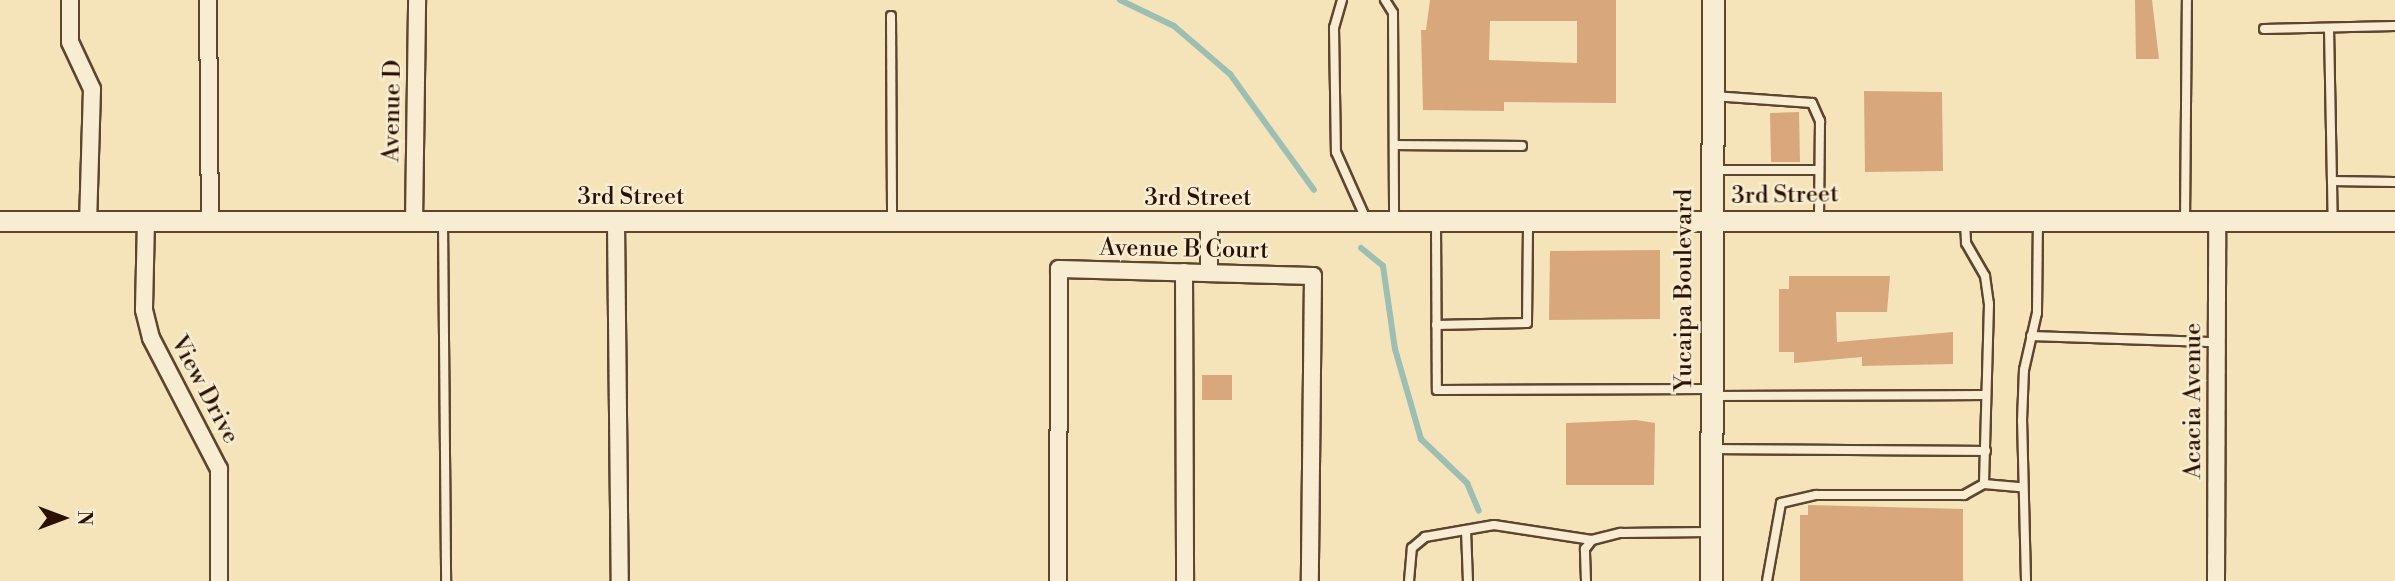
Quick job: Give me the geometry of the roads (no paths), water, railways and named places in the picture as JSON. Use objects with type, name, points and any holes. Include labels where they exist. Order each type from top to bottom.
[{"type":"main road","name":"Yucaipa Boulevard","points":[[1711,581],[1713,0]]},
{"type":"street","points":[[70,0],[70,42],[92,89],[88,221]]},
{"type":"street","points":[[208,0],[210,221]]},
{"type":"street","name":"Avenue D","points":[[414,223],[417,0]]},
{"type":"street","name":"3rd Street","points":[[0,221],[1436,224],[1819,219],[2038,222],[2395,220]]},
{"type":"street","name":"View Drive","points":[[146,220],[144,310],[150,338],[219,469],[219,581]]},
{"type":"street","name":"Acacia Avenue","points":[[2216,581],[2217,221]]},
{"type":"street","points":[[616,223],[620,581]]},
{"type":"street","points":[[1209,224],[1209,273]]},
{"type":"street","name":"Avenue B Court","points":[[1058,581],[1059,269],[1313,276],[1310,581]]},
{"type":"street","points":[[1184,272],[1185,581]]},
{"type":"lane","points":[[1342,0],[1334,28],[1336,152],[1369,224]]},
{"type":"lane","points":[[1385,0],[1393,13],[1394,224]]},
{"type":"lane","points":[[2185,222],[2187,0]]},
{"type":"lane","points":[[891,16],[892,223]]},
{"type":"lane","points":[[2264,29],[2395,26]]},
{"type":"lane","points":[[2329,28],[2333,221]]},
{"type":"lane","points":[[1713,96],[1812,103],[1820,121],[1819,219]]},
{"type":"lane","points":[[1394,145],[1521,146]]},
{"type":"lane","points":[[1712,170],[1819,170]]},
{"type":"lane","points":[[2332,181],[2395,182]]},
{"type":"lane","points":[[1965,221],[1966,243],[1985,276],[1989,304],[1984,484]]},
{"type":"lane","points":[[1436,325],[1527,323],[1528,222]]},
{"type":"lane","points":[[2026,581],[2021,486],[2038,222]]},
{"type":"lane","points":[[443,223],[446,581]]},
{"type":"lane","points":[[1436,224],[1437,390],[1986,395]]},
{"type":"lane","points":[[2031,336],[2217,342]]},
{"type":"lane","points":[[1712,449],[1986,451]]},
{"type":"lane","points":[[1767,581],[1781,503],[1816,495],[1964,495],[1984,484],[2021,486]]},
{"type":"lane","points":[[1409,581],[1419,540],[1494,525],[1592,540],[1621,533],[1713,532]]},
{"type":"lane","points":[[1466,530],[1468,581]]},
{"type":"lane","points":[[1586,581],[1585,549],[1592,540]]},
{"type":"waterway","points":[[1120,0],[1174,26],[1230,74],[1314,190]]},
{"type":"waterway","points":[[1361,248],[1383,266],[1395,349],[1421,439],[1467,483],[1479,511]]}]
